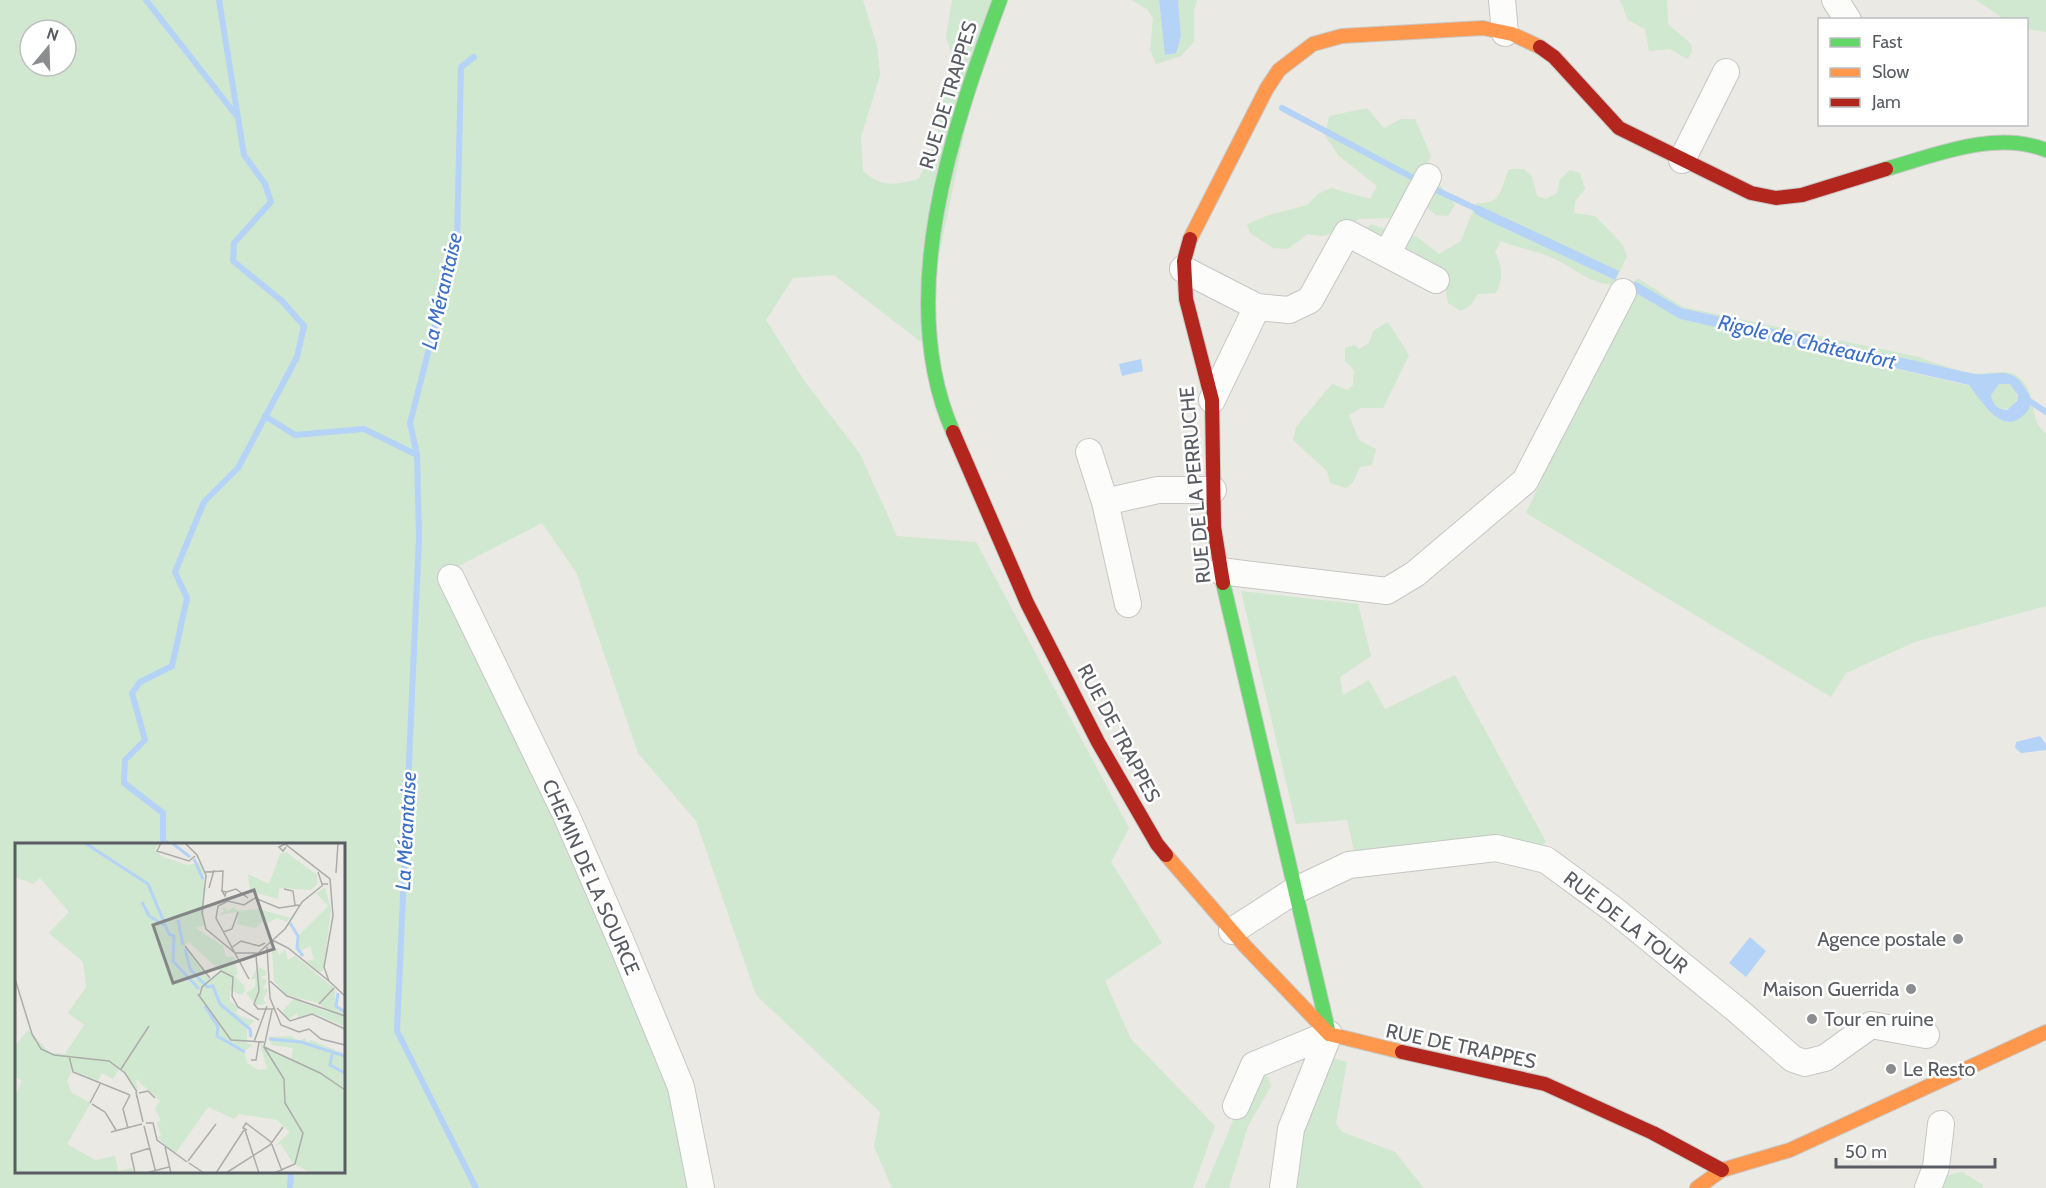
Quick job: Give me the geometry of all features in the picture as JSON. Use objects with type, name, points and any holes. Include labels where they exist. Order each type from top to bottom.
[{"type":"street","name":"RUE DE TRAPPES","points":[[1000,0],[969,83],[941,180],[928,299],[931,357],[941,405],[1027,603],[1098,742],[1157,844],[1232,931],[1329,1034],[1545,1084],[1653,1133],[1722,1170]]},
{"type":"street","points":[[1502,0],[1505,33]]},
{"type":"street","points":[[1835,0],[1847,18]]},
{"type":"street","name":"RUE DE LA PERRUCHE","points":[[1294,891],[1220,571],[1213,490],[1212,400],[1186,299],[1182,269],[1191,234],[1267,88],[1279,70],[1313,44],[1342,36],[1483,28],[1505,33],[1532,42],[1554,57],[1620,128],[1745,192],[1776,198],[1795,197],[1878,171],[1986,143],[2012,140],[2029,142],[2046,150]]},
{"type":"street","points":[[1682,160],[1726,72]]},
{"type":"street","points":[[1387,254],[1428,177]]},
{"type":"street","points":[[1182,269],[1257,307],[1289,310],[1310,300],[1347,233],[1436,280]]},
{"type":"street","points":[[1220,571],[1387,591],[1414,574],[1525,481],[1623,292]]},
{"type":"street","points":[[1212,400],[1257,307]]},
{"type":"street","points":[[1089,452],[1105,502],[1128,604]]},
{"type":"street","points":[[1105,502],[1158,490],[1213,490]]},
{"type":"street","name":"CHEMIN DE LA SOURCE","points":[[451,578],[567,817],[638,981],[681,1088],[700,1188]]},
{"type":"street","name":"RUE DE LA TOUR","points":[[1232,931],[1294,891],[1349,865],[1496,848],[1546,860],[1622,916],[1737,1010],[1792,1059],[1805,1064],[1825,1058],[1871,1025],[1926,1035]]},
{"type":"street","points":[[1283,1188],[1291,1129],[1329,1034],[1294,891]]},
{"type":"street","points":[[1697,1188],[1722,1170],[1790,1150],[2046,1032]]},
{"type":"street","points":[[1236,1106],[1254,1065],[1329,1034]]},
{"type":"street","points":[[1928,1188],[1936,1167],[1941,1124]]},
{"type":"green space","points":[[0,0],[863,0],[877,46],[880,75],[861,137],[863,171],[883,183],[890,184],[919,179],[935,143],[952,55],[946,37],[952,0],[992,0],[921,342],[834,275],[793,278],[766,320],[803,379],[860,454],[897,536],[976,542],[1129,828],[1111,862],[1162,943],[1105,981],[1131,1039],[1215,1126],[1193,1188],[892,1188],[874,1147],[880,1112],[756,995],[696,821],[638,753],[576,572],[542,523],[443,574],[601,913],[673,1085],[691,1188],[0,1188]]},
{"type":"green space","points":[[1131,0],[1159,0],[1165,55],[1181,36],[1178,0],[1197,0],[1194,11],[1194,42],[1181,56],[1156,64],[1150,50],[1153,18],[1147,9]]},
{"type":"green space","points":[[1620,0],[1667,0],[1668,24],[1691,44],[1692,53],[1687,59],[1670,49],[1649,51],[1645,29],[1628,20]]},
{"type":"green space","points":[[1976,0],[2046,0],[2046,32],[2028,29],[2028,18],[2003,18]]},
{"type":"green space","points":[[1367,108],[1384,128],[1401,119],[1415,119],[1431,156],[1426,167],[1455,205],[1448,216],[1436,215],[1423,204],[1407,206],[1390,218],[1359,219],[1339,232],[1321,236],[1307,234],[1288,249],[1273,248],[1250,233],[1247,224],[1269,215],[1307,205],[1318,194],[1331,188],[1370,199],[1377,186],[1339,156],[1325,136],[1329,116]]},
{"type":"green space","points":[[1509,169],[1524,169],[1532,177],[1537,196],[1546,199],[1557,193],[1560,179],[1570,170],[1580,173],[1585,189],[1575,201],[1574,213],[1595,216],[1623,245],[1627,256],[1614,284],[1597,282],[1550,257],[1501,241],[1495,252],[1501,272],[1496,293],[1478,294],[1471,305],[1461,311],[1448,303],[1445,284],[1365,230],[1371,224],[1406,237],[1416,236],[1439,254],[1461,241],[1476,203],[1485,203],[1496,198]],"holes":[[[1478,205],[1578,253],[1615,280],[1474,213]]]},
{"type":"green space","points":[[1639,279],[1683,307],[1919,357],[1966,372],[1980,374],[2005,372],[2017,376],[2030,393],[2036,421],[2046,434],[2046,606],[1915,642],[1846,673],[1831,697],[1526,513],[1635,280]],"holes":[[[1635,282],[1681,308],[1974,374],[2009,374],[2015,377],[2027,391],[2024,415],[2015,418],[1999,416],[1986,407],[1970,386],[1680,319]]]},
{"type":"green space","points":[[1388,322],[1409,355],[1383,408],[1361,408],[1349,415],[1359,440],[1376,449],[1372,465],[1360,467],[1353,482],[1346,488],[1330,483],[1327,471],[1293,440],[1296,427],[1332,384],[1348,390],[1353,385],[1354,370],[1345,361],[1345,348],[1355,345],[1359,349],[1369,343],[1373,331]]},
{"type":"green space","points":[[2004,383],[2013,387],[2017,396],[2013,405],[2004,409],[1995,405],[1991,396],[1995,387]]},
{"type":"green space","points":[[1241,591],[1358,604],[1371,656],[1340,677],[1343,695],[1369,680],[1385,709],[1455,675],[1546,842],[1539,847],[1505,837],[1354,851],[1347,820],[1296,824]]},
{"type":"green space","points":[[1330,1057],[1347,1062],[1336,1124],[1342,1132],[1395,1152],[1424,1188],[1291,1188],[1296,1150]]},
{"type":"green space","points":[[1258,1074],[1268,1077],[1271,1086],[1248,1126],[1229,1188],[1205,1188],[1249,1082]]},
{"type":"green space","points":[[1962,1172],[1983,1185],[1983,1188],[1936,1188],[1946,1176]]},
{"type":"water","points":[[1159,0],[1178,0],[1181,36],[1176,53],[1165,55]]},
{"type":"water","points":[[1478,205],[1619,271],[1615,280],[1474,213]]},
{"type":"water","points":[[1635,281],[1681,308],[1974,374],[2007,374],[2018,379],[2025,388],[2030,400],[2029,409],[2020,418],[2011,422],[2003,421],[1988,409],[1969,385],[1680,319],[1631,290]],"holes":[[[1999,384],[2010,384],[2018,395],[2017,401],[2007,410],[2001,409],[1994,404],[1991,395]]]},
{"type":"water","points":[[1141,359],[1143,371],[1122,376],[1119,364]]},
{"type":"water","points":[[2040,736],[2046,744],[2046,750],[2021,753],[2015,748],[2016,742]]},
{"type":"water","points":[[1750,937],[1766,951],[1746,977],[1729,963]]},
{"type":"waterway","name":"La Mérantaise","points":[[146,0],[236,115]]},
{"type":"waterway","name":"La Mérantaise","points":[[166,843],[163,840],[163,813],[124,783],[125,760],[145,740],[132,693],[140,682],[172,666],[187,598],[175,572],[204,502],[238,468],[297,357],[304,326],[282,301],[233,261],[234,243],[271,202],[265,184],[244,155],[219,0]]},
{"type":"waterway","name":"La Mérantaise","points":[[474,57],[461,67],[457,240],[410,423],[417,455],[419,537],[397,1031],[476,1188]]},
{"type":"waterway","name":"Rigole de Châteaufort","points":[[1282,108],[1419,181]]},
{"type":"waterway","name":"Rigole de Châteaufort","points":[[1430,187],[1483,212]]},
{"type":"waterway","name":"Rigole de Châteaufort","points":[[2026,395],[2028,400],[2046,412]]},
{"type":"waterway","name":"La Mérantaise","points":[[265,416],[295,435],[364,429],[417,455]]},
{"type":"waterway","name":"La Mérantaise","points":[[290,1188],[291,1173]]},
{"type":"traffic: fast","points":[[953,432],[936,380],[929,326],[929,270],[936,214],[948,158],[964,103],[1000,0]]},
{"type":"traffic: fast","points":[[1886,169],[1945,152],[1986,144],[2027,144],[2046,150]]},
{"type":"traffic: fast","points":[[1223,583],[1329,1034]]},
{"type":"traffic: slow","points":[[1190,239],[1267,88],[1279,70],[1313,44],[1342,36],[1483,28],[1512,34],[1540,47]]},
{"type":"traffic: slow","points":[[1166,855],[1245,946],[1329,1034],[1402,1052]]},
{"type":"traffic: slow","points":[[1697,1188],[1722,1170],[1790,1150],[2046,1032]]},
{"type":"traffic: jam","points":[[1540,47],[1554,57],[1619,128],[1751,193],[1776,198],[1802,195],[1886,169]]},
{"type":"traffic: jam","points":[[1190,239],[1184,261],[1186,299],[1212,400],[1214,527],[1223,583]]},
{"type":"traffic: jam","points":[[953,432],[1027,603],[1098,742],[1157,844],[1166,855]]},
{"type":"traffic: jam","points":[[1402,1052],[1545,1084],[1653,1133],[1722,1170]]},
{"type":"place","name":"Agence postale","points":[[1958,939]]},
{"type":"place","name":"Maison Guerrida","points":[[1911,989]]},
{"type":"place","name":"Tour en ruine","points":[[1812,1019]]},
{"type":"place","name":"Le Resto","points":[[1891,1069]]}]
